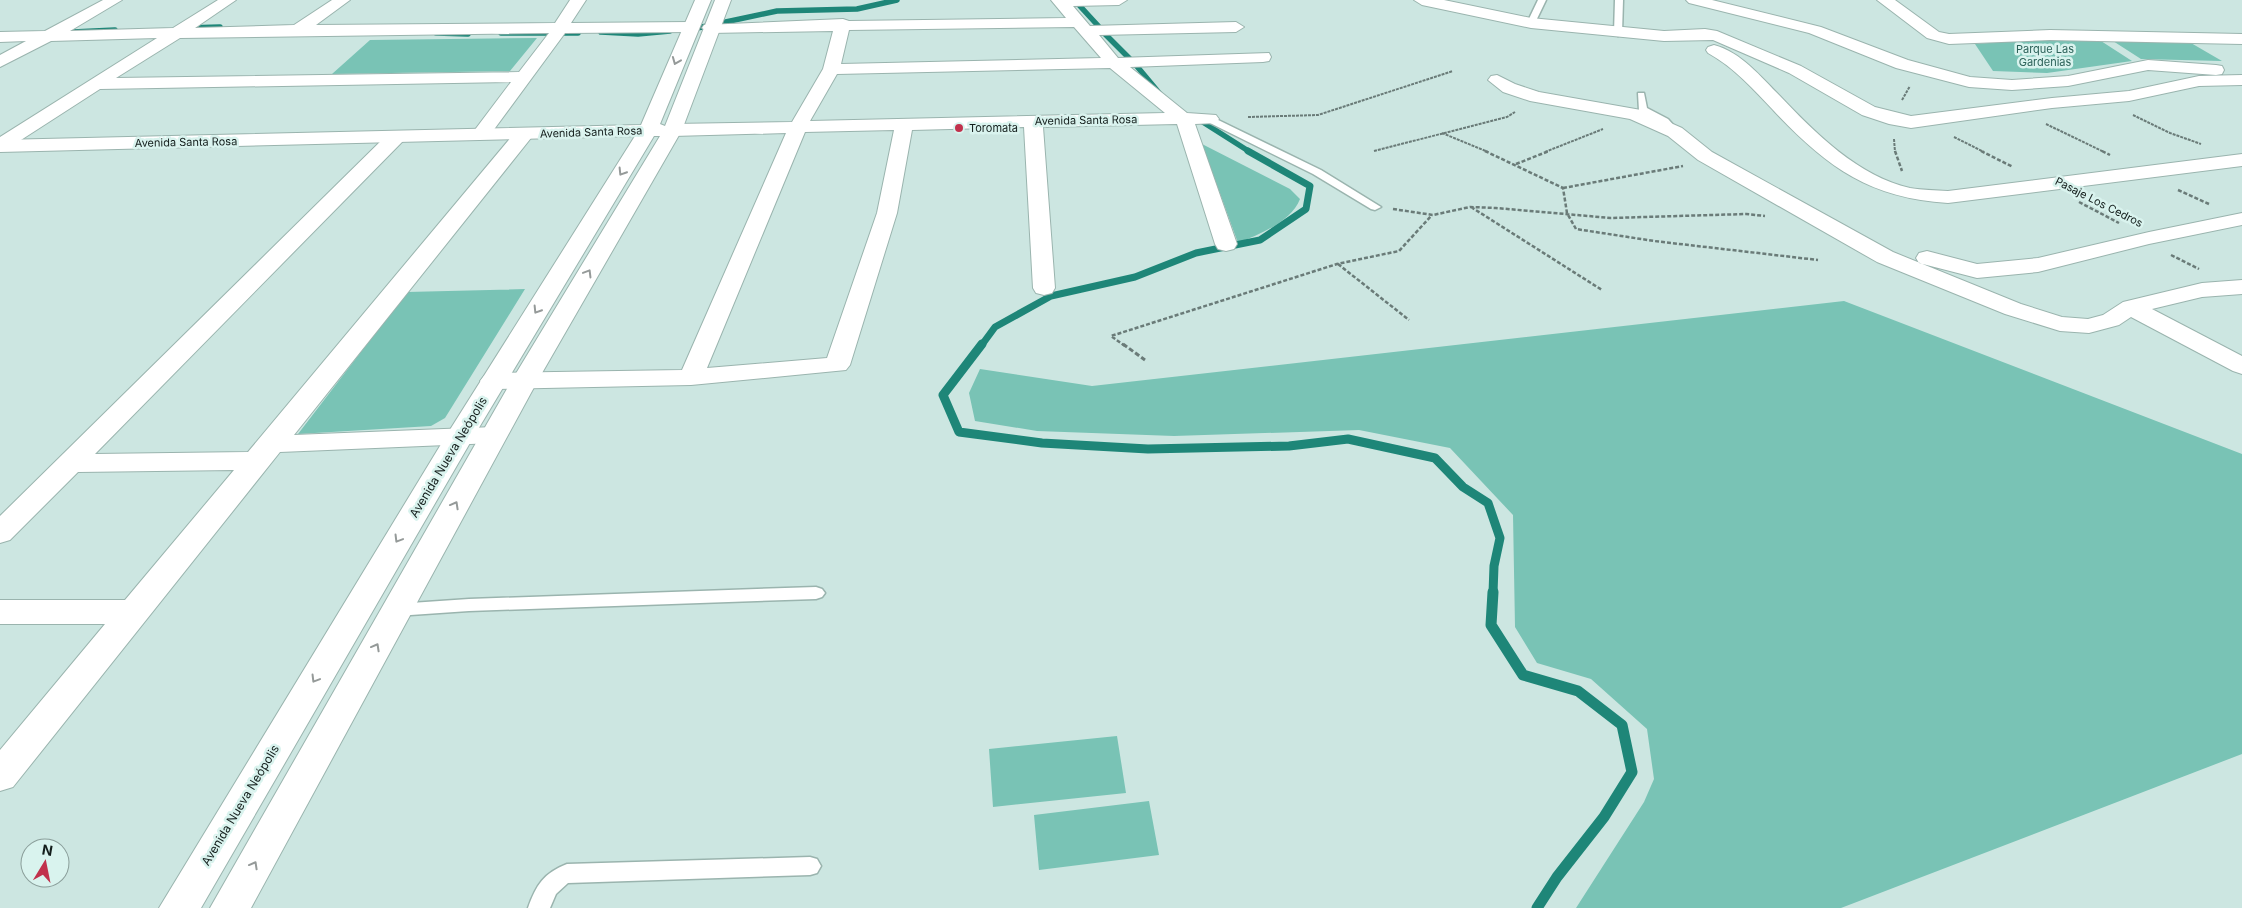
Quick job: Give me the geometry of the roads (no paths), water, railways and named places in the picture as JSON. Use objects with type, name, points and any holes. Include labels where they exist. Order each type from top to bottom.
[{"type":"street","points":[[0,62],[114,0]]},
{"type":"street","points":[[0,146],[228,0]]},
{"type":"street","points":[[298,30],[342,0]]},
{"type":"street","points":[[480,135],[559,29],[578,0]]},
{"type":"street","name":"Avenida Nueva Neópolis","points":[[179,908],[493,381],[660,130],[690,27],[703,0]]},
{"type":"street","name":"Avenida Nueva Neópolis","points":[[230,908],[525,380],[660,130],[723,0]]},
{"type":"street","points":[[1060,1],[1119,0]]},
{"type":"street","points":[[1422,0],[1531,23],[1618,33],[1664,36],[1705,34],[1717,36],[1806,74],[1833,92],[1890,120],[1923,120],[2129,96],[2199,81],[2242,80]]},
{"type":"street","points":[[1694,0],[1815,30],[1920,70],[1969,82],[2012,85],[2068,81],[2148,65],[2198,67],[2242,74]]},
{"type":"street","points":[[1885,0],[1932,36],[1949,39],[2050,35],[2242,39]]},
{"type":"street","points":[[1060,1],[1114,63],[1182,118],[1190,128],[1226,244]]},
{"type":"street","points":[[691,377],[798,127],[831,69],[843,24]]},
{"type":"street","points":[[710,28],[843,24],[1236,27]]},
{"type":"street","points":[[0,37],[298,30],[690,27]]},
{"type":"street","points":[[1692,36],[1748,71],[1780,107],[1836,158],[1902,192],[1924,196],[1948,197],[2233,161]]},
{"type":"street","points":[[831,69],[1114,63],[1263,57]]},
{"type":"street","points":[[96,84],[524,77]]},
{"type":"street","points":[[1497,80],[1509,88],[1536,97],[1635,114],[1675,132],[1713,160],[1885,257],[2013,309],[2060,324],[2089,326],[2111,320],[2131,307],[2202,290],[2240,287]]},
{"type":"street","name":"Avenida Santa Rosa","points":[[0,146],[1182,118],[1210,119]]},
{"type":"street","points":[[1033,122],[1044,288]]},
{"type":"street","points":[[493,381],[691,377],[836,365],[887,213],[904,125]]},
{"type":"street","points":[[0,776],[524,134]]},
{"type":"street","points":[[0,533],[396,137]]},
{"type":"street","points":[[1811,214],[1910,253],[1977,271],[2038,265],[2149,238],[2242,219]]},
{"type":"street","points":[[2131,307],[2172,331],[2242,366]]},
{"type":"street","points":[[71,463],[264,453],[460,436],[494,435]]},
{"type":"street","points":[[441,468],[476,467]]},
{"type":"street","points":[[0,612],[134,612]]},
{"type":"lane","points":[[1531,23],[1542,0]]},
{"type":"lane","points":[[1618,0],[1618,33]]},
{"type":"lane","points":[[1641,95],[1642,108],[1664,121],[1675,132]]},
{"type":"lane","points":[[1210,119],[1317,172],[1375,207]]},
{"type":"lane","points":[[396,610],[469,605],[816,593]]},
{"type":"lane","points":[[538,908],[545,891],[554,879],[567,874],[810,866]]},
{"type":"waterway","points":[[688,30],[777,11],[857,9],[897,0]]},
{"type":"waterway","points":[[1079,5],[1102,30]]},
{"type":"waterway","points":[[185,28],[220,27]]},
{"type":"waterway","points":[[73,32],[115,30]]},
{"type":"waterway","points":[[601,32],[638,34],[670,31]]},
{"type":"waterway","points":[[436,33],[468,34]]},
{"type":"waterway","points":[[501,33],[578,33]]},
{"type":"waterway","points":[[1104,33],[1135,64],[1160,94]]},
{"type":"waterway","points":[[1198,119],[1250,152]]},
{"type":"waterway","points":[[981,346],[995,327],[1051,296],[1135,277],[1196,253],[1260,240],[1306,209],[1310,186],[1248,151]]},
{"type":"waterway","points":[[982,344],[943,395],[959,432],[1042,443],[1148,449],[1289,446],[1348,439],[1435,458],[1463,487],[1488,503],[1500,538],[1494,566],[1493,593]]},
{"type":"waterway","points":[[1493,592],[1491,625],[1523,675],[1578,691],[1622,725],[1632,772],[1604,817],[1557,877],[1537,908]]},
{"type":"place","name":"Toromata","points":[[959,128]]},
{"type":"park label","name":"Parque Las Gardenias","points":[[2045,55]]}]
